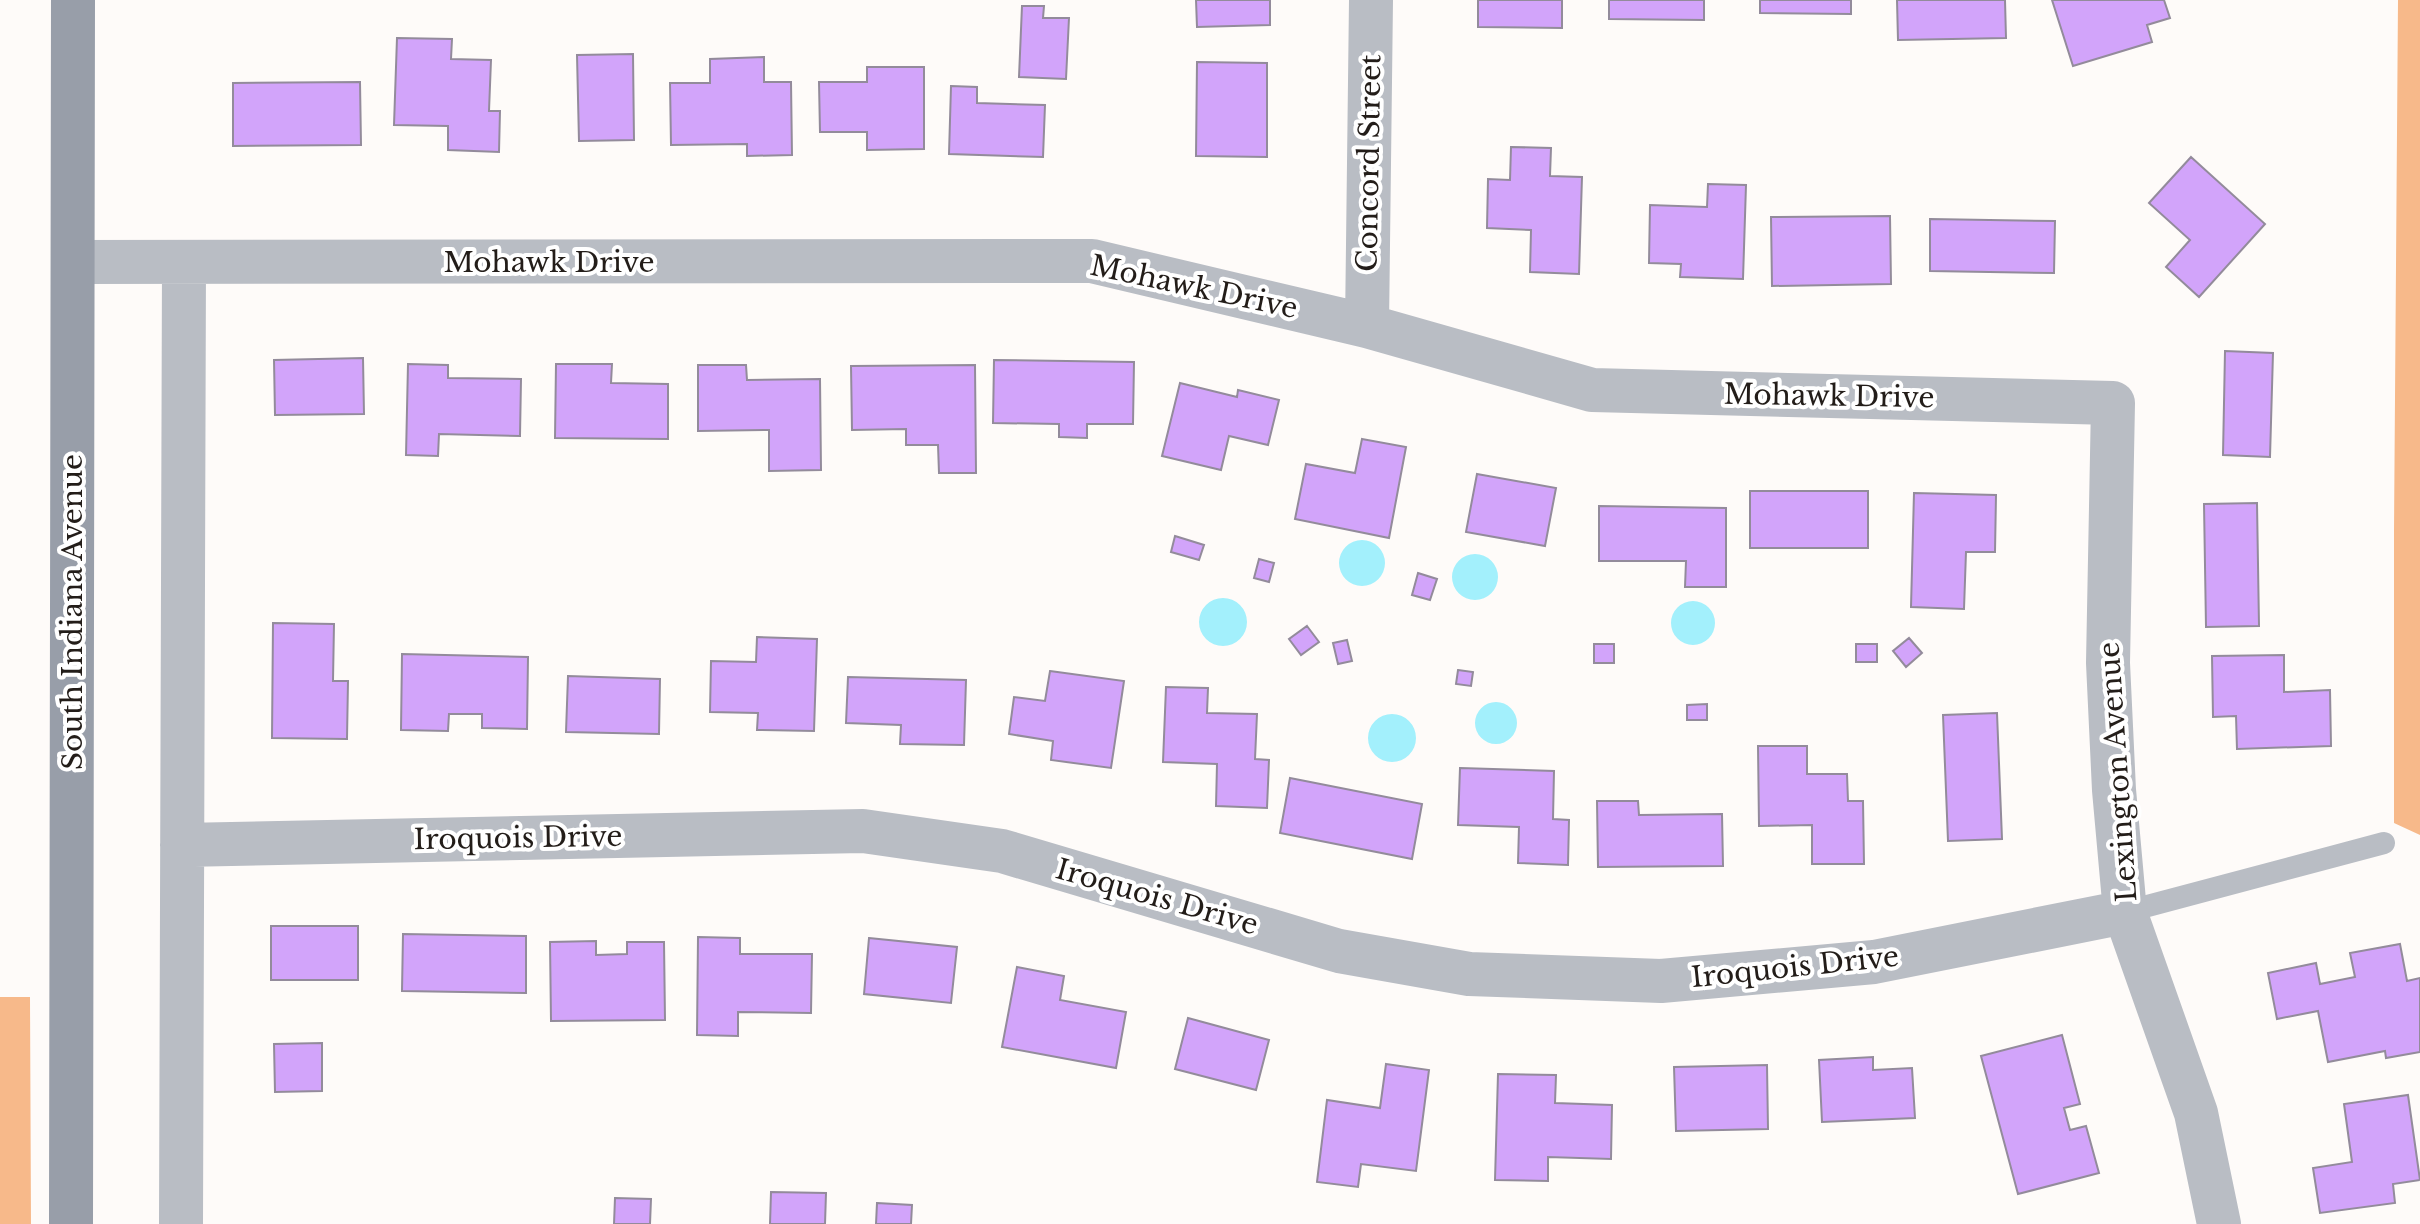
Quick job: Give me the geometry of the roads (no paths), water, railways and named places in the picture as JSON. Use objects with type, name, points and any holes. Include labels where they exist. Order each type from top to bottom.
[{"type":"main road","name":"South Indiana Avenue","points":[[71,1224],[73,0]]},
{"type":"street","name":"Concord Street","points":[[1367,326],[1371,0]]},
{"type":"street","name":"Mohawk Drive","points":[[73,262],[1092,261],[1367,326],[1592,390],[2113,403]]},
{"type":"street","points":[[181,1224],[184,262]]},
{"type":"street","name":"Lexington Avenue","points":[[2113,403],[2108,663],[2114,790],[2125,912],[2196,1113],[2219,1224]]},
{"type":"street","name":"Iroquois Drive","points":[[182,845],[863,831],[1002,851],[1339,951],[1469,974],[1661,981],[1874,962],[2125,912]]},
{"type":"lane","points":[[2125,912],[2384,843]]},
{"type":"water","points":[[1362,540],[1379,546],[1385,563],[1379,580],[1362,586],[1345,580],[1339,563],[1345,546]]},
{"type":"water","points":[[1475,554],[1491,561],[1498,577],[1491,593],[1475,600],[1459,593],[1452,577],[1459,561]]},
{"type":"water","points":[[1223,598],[1240,605],[1247,622],[1240,639],[1223,646],[1206,639],[1199,622],[1206,605]]},
{"type":"water","points":[[1693,601],[1708,608],[1715,623],[1708,638],[1693,645],[1678,638],[1671,623],[1678,608]]},
{"type":"water","points":[[1496,702],[1511,708],[1517,723],[1511,738],[1496,744],[1481,738],[1475,723],[1481,708]]},
{"type":"water","points":[[1392,714],[1409,721],[1416,738],[1409,755],[1392,762],[1375,755],[1368,738],[1375,721]]}]
